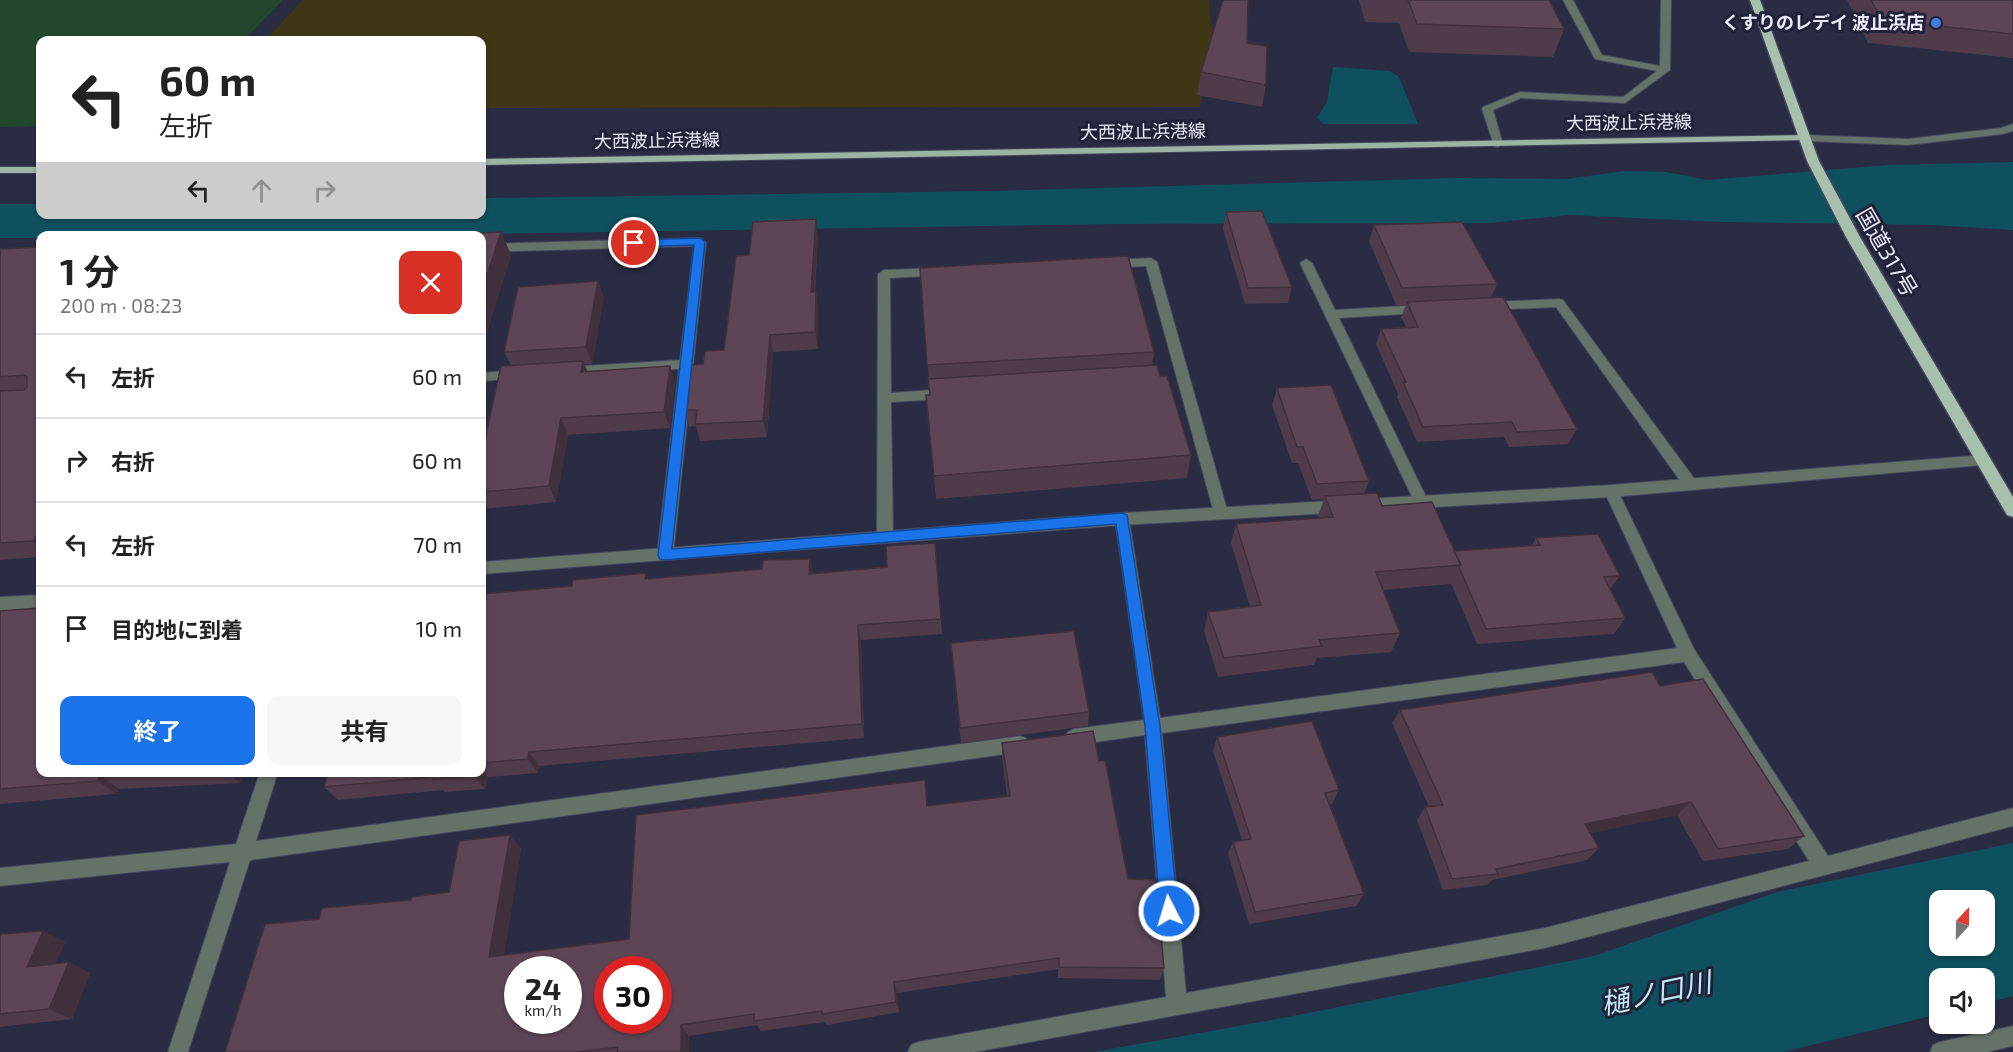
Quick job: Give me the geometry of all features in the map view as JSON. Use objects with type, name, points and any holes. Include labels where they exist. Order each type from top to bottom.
[{"type":"highway","name":"国道317号","points":[[1755,0],[1813,161],[1853,237],[2013,511]]},
{"type":"main road","name":"大西波止浜港線","points":[[486,162],[1805,138]]},
{"type":"main road","points":[[0,170],[36,170]]},
{"type":"street","points":[[1568,0],[1598,57],[1665,70]]},
{"type":"street","points":[[1665,70],[1666,0]]},
{"type":"street","points":[[1498,144],[1487,109],[1520,95],[1625,100],[1665,70]]},
{"type":"street","points":[[1805,138],[1908,142],[2003,131],[2013,127]]},
{"type":"street","points":[[486,248],[700,242],[665,555]]},
{"type":"street","points":[[1093,265],[1151,262],[1179,380],[1221,513]]},
{"type":"street","points":[[1306,263],[1422,503]]},
{"type":"street","points":[[885,536],[884,274],[954,271]]},
{"type":"street","points":[[1472,306],[1558,303],[1691,485]]},
{"type":"street","points":[[1329,314],[1436,308]]},
{"type":"street","points":[[549,373],[685,364]]},
{"type":"street","points":[[486,378],[527,375]]},
{"type":"street","points":[[884,398],[954,394]]},
{"type":"street","points":[[486,568],[1122,519],[1611,491],[1983,460]]},
{"type":"street","points":[[1611,491],[1688,654],[1824,867]]},
{"type":"street","points":[[1122,519],[1152,726],[1177,1004]]},
{"type":"street","points":[[0,604],[36,601]]},
{"type":"street","points":[[1058,739],[1688,654]]},
{"type":"street","points":[[0,878],[242,852],[1034,742]]},
{"type":"street","points":[[178,1052],[267,777]]},
{"type":"street","points":[[918,1052],[1545,938],[2013,817]]},
{"type":"street","points":[[1940,1052],[2013,1036]]},
{"type":"green space","points":[[0,0],[283,0],[248,36],[36,36],[36,126],[0,127]]},
{"type":"sand","points":[[303,0],[1209,0],[1213,43],[1200,107],[486,108],[486,36],[269,36]]},
{"type":"water","points":[[1333,67],[1390,71],[1399,77],[1418,124],[1323,124],[1317,118],[1327,102]]},
{"type":"water","points":[[2013,162],[2013,230],[1932,225],[1719,222],[1569,215],[1489,223],[1117,224],[486,234],[486,231],[36,231],[36,238],[0,238],[0,204],[36,204],[36,219],[486,219],[486,198],[993,191],[1457,178],[1567,179],[1624,171],[1667,172],[1706,180],[1888,165]]},
{"type":"water","name":"樋ノ口川","points":[[2013,843],[2013,996],[1995,1000],[1995,968],[1929,968],[1929,1016],[1783,1052],[1094,1052],[1288,1017],[1594,956],[1777,892]]},
{"type":"building","points":[[1223,0],[1248,0],[1247,43],[1267,46],[1266,85],[1201,72]]},
{"type":"building","points":[[1408,0],[1549,0],[1564,29],[1417,24]]},
{"type":"building","points":[[1871,0],[2013,0],[2013,34],[1882,20]]},
{"type":"building","points":[[1262,211],[1292,287],[1248,288],[1226,212]]},
{"type":"building","points":[[816,219],[811,292],[816,291],[815,332],[770,335],[763,421],[695,424],[697,410],[684,410],[689,365],[703,364],[705,351],[724,350],[736,256],[749,255],[753,222]]},
{"type":"building","points":[[1462,222],[1497,284],[1402,288],[1374,225]]},
{"type":"building","points":[[501,232],[486,279],[486,233]]},
{"type":"building","points":[[36,247],[36,537],[33,541],[0,543],[0,391],[24,390],[27,387],[27,377],[24,375],[0,377],[0,249]]},
{"type":"building","points":[[1128,256],[1154,352],[927,365],[920,268]]},
{"type":"building","points":[[598,281],[586,347],[504,352],[518,287]]},
{"type":"building","points":[[1503,297],[1577,429],[1517,432],[1512,422],[1423,427],[1403,382],[1406,382],[1381,329],[1418,327],[1407,302]]},
{"type":"building","points":[[583,361],[581,372],[670,366],[664,412],[561,418],[549,486],[486,492],[486,435],[501,366]]},
{"type":"building","points":[[1157,365],[1160,376],[1167,376],[1191,455],[934,476],[926,395],[930,395],[928,379]]},
{"type":"building","points":[[1331,385],[1369,481],[1317,484],[1303,447],[1297,447],[1277,388]]},
{"type":"building","points":[[1377,493],[1382,506],[1432,502],[1461,565],[1376,572],[1400,633],[1319,640],[1322,646],[1224,658],[1208,612],[1261,605],[1236,524],[1333,517],[1325,496]]},
{"type":"building","points":[[1598,534],[1620,576],[1604,577],[1625,618],[1486,629],[1454,551],[1540,545],[1536,538]]},
{"type":"building","points":[[935,543],[941,619],[858,625],[862,724],[529,752],[528,759],[486,763],[486,594],[572,586],[573,580],[646,573],[645,579],[762,569],[763,560],[810,559],[809,574],[887,567],[886,546]]},
{"type":"building","points":[[36,608],[36,777],[99,777],[98,781],[0,789],[0,611]]},
{"type":"building","points":[[1074,631],[1089,712],[960,728],[951,643]]},
{"type":"building","points":[[1652,672],[1660,686],[1703,679],[1804,836],[1718,849],[1691,802],[1585,824],[1599,848],[1496,869],[1498,874],[1452,879],[1425,807],[1443,805],[1400,710]]},
{"type":"building","points":[[1312,721],[1339,790],[1325,793],[1364,894],[1255,912],[1233,842],[1251,839],[1217,737]]},
{"type":"building","points":[[1093,731],[1099,761],[1105,760],[1128,879],[1156,880],[1164,968],[1059,967],[1059,958],[894,982],[896,1002],[822,1014],[822,1011],[754,1021],[754,1014],[681,1025],[681,1052],[617,1052],[618,1047],[578,1052],[225,1052],[265,924],[319,919],[322,908],[411,900],[412,897],[449,892],[459,841],[510,835],[489,957],[629,939],[636,815],[925,780],[927,806],[1010,796],[1002,743]]},
{"type":"building","points":[[327,777],[433,777],[324,787]]},
{"type":"building","points":[[433,777],[460,777],[433,779]]},
{"type":"building","points":[[43,931],[27,967],[69,962],[49,1009],[0,1014],[0,934]]},
{"type":"place","name":"くすりのレデイ 波止浜店","points":[[1936,23]]},
{"type":"route","points":[[634,243],[700,242],[665,555],[1122,519],[1152,726],[1169,911]]}]
